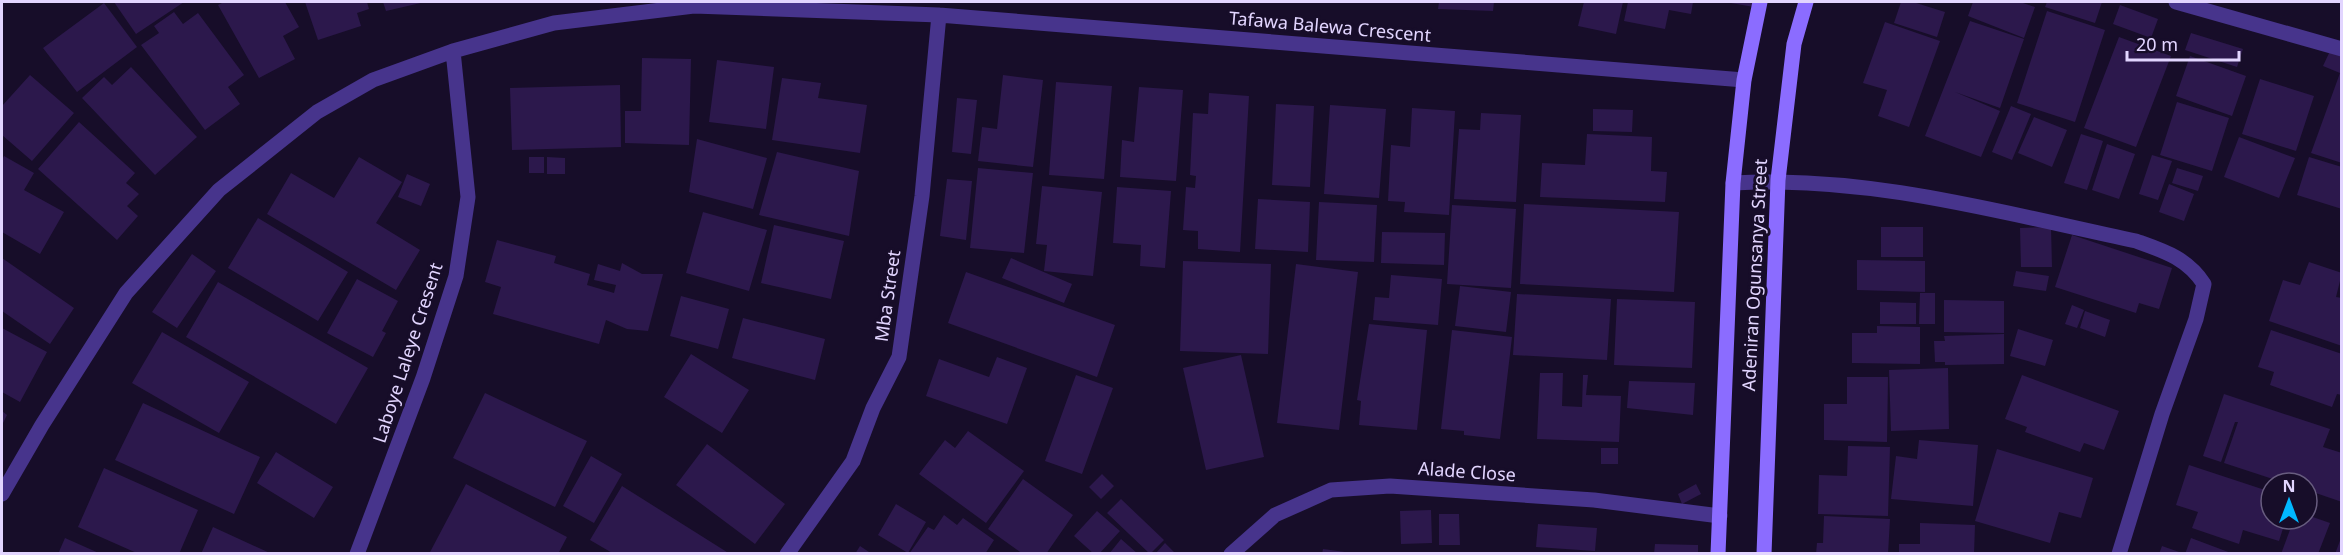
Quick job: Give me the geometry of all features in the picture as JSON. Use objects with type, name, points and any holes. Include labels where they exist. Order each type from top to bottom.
[{"type":"main road","name":"Adeniran Ogunsanya Street","points":[[1718,554],[1733,183],[1744,80],[1760,2]]},
{"type":"main road","name":"Adeniran Ogunsanya Street","points":[[1764,554],[1778,180],[1794,44],[1806,2]]},
{"type":"street","points":[[2176,2],[2342,49]]},
{"type":"street","name":"Tafawa Balewa Crescent","points":[[2,494],[42,425],[126,293],[219,190],[317,112],[373,80],[453,51],[554,23],[695,4],[939,15],[1744,80]]},
{"type":"street","name":"Mba Street","points":[[787,554],[853,461],[873,408],[899,357],[922,196],[939,15]]},
{"type":"street","name":"Laboye Laleye Cresent","points":[[357,554],[423,378],[456,276],[468,197],[453,51]]},
{"type":"street","points":[[1733,183],[1778,180],[1865,186],[2136,241],[2178,256],[2194,269],[2204,284],[2196,319],[2162,414],[2120,554]]},
{"type":"street","name":"Alade Close","points":[[1231,554],[1275,515],[1331,490],[1390,486],[1594,500],[1720,516]]},
{"type":"building","points":[[114,2],[184,2],[136,34]]},
{"type":"building","points":[[224,2],[285,2],[299,27],[283,36],[295,59],[259,78],[218,5]]},
{"type":"building","points":[[305,2],[367,2],[369,9],[357,13],[361,26],[318,40]]},
{"type":"building","points":[[383,2],[425,2],[386,11]]},
{"type":"building","points":[[1439,2],[1494,2],[1493,11],[1438,9]]},
{"type":"building","points":[[1584,2],[1623,2],[1616,34],[1578,26]]},
{"type":"building","points":[[1628,2],[1693,2],[1691,14],[1669,10],[1665,29],[1624,21]]},
{"type":"building","points":[[1725,2],[1755,2],[1754,7]]},
{"type":"building","points":[[1901,2],[1913,2],[1945,12],[1937,37],[1894,23]]},
{"type":"building","points":[[1973,2],[2020,2],[2035,7],[2024,38],[1968,16]]},
{"type":"building","points":[[2047,2],[2102,2],[2095,23],[2045,7]]},
{"type":"building","points":[[104,3],[137,47],[77,92],[43,48]]},
{"type":"building","points":[[2120,5],[2158,19],[2151,38],[2113,24]]},
{"type":"building","points":[[2047,11],[2105,30],[2075,122],[2017,103]]},
{"type":"building","points":[[174,12],[183,24],[198,13],[244,75],[228,87],[240,104],[205,130],[141,45],[159,33],[154,26]]},
{"type":"building","points":[[1970,21],[2024,39],[2000,108],[1955,92],[2000,111],[1981,157],[1925,136]]},
{"type":"building","points":[[1885,22],[1940,41],[1909,127],[1878,116],[1887,90],[1863,83]]},
{"type":"building","points":[[2191,33],[2243,49],[2237,67],[2185,50]]},
{"type":"building","points":[[2119,37],[2171,56],[2136,147],[2084,128]]},
{"type":"building","points":[[2330,51],[2342,56],[2342,163],[2311,153],[2340,73],[2323,66]]},
{"type":"building","points":[[2190,56],[2246,76],[2232,116],[2176,96]]},
{"type":"building","points":[[642,58],[691,59],[689,145],[625,143],[625,111],[641,111]]},
{"type":"building","points":[[717,60],[774,67],[766,129],[709,122]]},
{"type":"building","points":[[131,67],[197,137],[155,175],[82,98],[104,77],[112,85]]},
{"type":"building","points":[[30,75],[74,113],[32,161],[2,135],[2,106]]},
{"type":"building","points":[[1003,75],[1043,80],[1033,167],[978,161],[982,127],[997,129]]},
{"type":"building","points":[[782,78],[821,83],[818,98],[867,105],[860,153],[772,140]]},
{"type":"building","points":[[2260,79],[2314,96],[2296,151],[2242,134]]},
{"type":"building","points":[[1056,82],[1112,86],[1104,179],[1049,175]]},
{"type":"building","points":[[620,85],[621,147],[512,150],[510,88]]},
{"type":"building","points":[[1139,87],[1183,90],[1176,181],[1120,177],[1122,140],[1134,142]]},
{"type":"building","points":[[1209,93],[1249,96],[1240,252],[1198,249],[1198,231],[1183,230],[1186,187],[1195,188],[1196,176],[1190,175],[1193,113],[1208,114]]},
{"type":"building","points":[[957,98],[977,100],[971,154],[952,152]]},
{"type":"building","points":[[2177,102],[2229,118],[2212,171],[2160,155]]},
{"type":"building","points":[[1276,104],[1314,106],[1310,187],[1272,185]]},
{"type":"building","points":[[1330,105],[1386,109],[1379,198],[1324,194]]},
{"type":"building","points":[[2011,106],[2031,114],[2012,160],[1992,152]]},
{"type":"building","points":[[1412,108],[1455,111],[1449,215],[1404,212],[1405,202],[1388,201],[1391,145],[1410,147]]},
{"type":"building","points":[[1593,109],[1633,110],[1632,132],[1593,131]]},
{"type":"building","points":[[1481,113],[1521,115],[1516,202],[1454,199],[1459,129],[1480,130]]},
{"type":"building","points":[[2034,117],[2067,130],[2052,167],[2018,153]]},
{"type":"building","points":[[79,122],[135,173],[126,183],[139,194],[127,206],[138,216],[117,240],[38,169]]},
{"type":"building","points":[[1587,134],[1652,137],[1651,171],[1667,172],[1665,202],[1540,197],[1542,163],[1585,165]]},
{"type":"building","points":[[2081,134],[2103,141],[2087,190],[2064,183]]},
{"type":"building","points":[[2239,137],[2295,158],[2279,198],[2224,177]]},
{"type":"building","points":[[697,139],[767,158],[753,209],[689,192]]},
{"type":"building","points":[[2107,144],[2135,154],[2119,199],[2092,190]]},
{"type":"building","points":[[777,152],[859,171],[849,236],[759,215]]},
{"type":"building","points":[[2152,155],[2172,161],[2158,200],[2139,194]]},
{"type":"building","points":[[4,156],[34,173],[24,190],[64,212],[40,254],[2,232],[2,160]]},
{"type":"building","points":[[359,157],[402,182],[376,223],[420,250],[396,290],[267,214],[291,173],[334,198]]},
{"type":"building","points":[[529,157],[544,157],[544,173],[529,173]]},
{"type":"building","points":[[547,157],[565,158],[565,174],[547,174]]},
{"type":"building","points":[[2309,157],[2342,167],[2342,209],[2297,195]]},
{"type":"building","points":[[978,168],[1033,173],[1024,253],[970,248]]},
{"type":"building","points":[[2177,168],[2203,176],[2198,191],[2172,183]]},
{"type":"building","points":[[407,174],[430,184],[421,206],[398,197]]},
{"type":"building","points":[[947,179],[972,181],[966,240],[940,236]]},
{"type":"building","points":[[2169,184],[2194,194],[2184,221],[2159,212]]},
{"type":"building","points":[[1042,186],[1102,192],[1093,276],[1044,271],[1047,245],[1036,244]]},
{"type":"building","points":[[1117,187],[1171,191],[1165,268],[1140,266],[1141,245],[1113,243]]},
{"type":"building","points":[[1258,199],[1310,202],[1308,252],[1255,249]]},
{"type":"building","points":[[1319,202],[1377,205],[1374,262],[1316,260]]},
{"type":"building","points":[[1524,204],[1679,212],[1674,292],[1520,284]]},
{"type":"building","points":[[1452,205],[1516,209],[1511,288],[1447,284]]},
{"type":"building","points":[[703,212],[767,230],[749,291],[686,273]]},
{"type":"building","points":[[258,218],[348,272],[318,321],[228,268]]},
{"type":"building","points":[[774,225],[844,241],[831,299],[761,283]]},
{"type":"building","points":[[1881,227],[1923,227],[1923,257],[1881,257]]},
{"type":"building","points":[[2051,227],[2052,267],[2021,267],[2020,228]]},
{"type":"building","points":[[1382,232],[1445,233],[1444,265],[1381,263]]},
{"type":"building","points":[[2072,235],[2172,268],[2159,309],[2139,303],[2136,313],[2055,287]]},
{"type":"building","points":[[497,240],[556,256],[554,263],[590,274],[587,285],[614,293],[616,285],[594,280],[598,264],[620,271],[622,263],[642,274],[663,274],[648,331],[627,329],[606,320],[599,344],[493,314],[501,287],[485,282]]},
{"type":"building","points":[[192,254],[216,271],[177,328],[152,312]]},
{"type":"building","points":[[2,258],[74,308],[50,344],[2,311]]},
{"type":"building","points":[[1011,258],[1072,284],[1064,303],[1002,278]]},
{"type":"building","points":[[1857,260],[1925,261],[1925,292],[1857,290]]},
{"type":"building","points":[[1183,261],[1271,264],[1268,354],[1180,351]]},
{"type":"building","points":[[2309,262],[2342,273],[2336,297],[2342,298],[2342,346],[2269,321],[2283,280],[2300,285]]},
{"type":"building","points":[[1296,264],[1358,272],[1339,430],[1277,423]]},
{"type":"building","points":[[2016,271],[2049,276],[2046,291],[2013,286]]},
{"type":"building","points":[[966,272],[1115,325],[1097,377],[948,323]]},
{"type":"building","points":[[1391,275],[1442,279],[1438,325],[1373,320],[1375,297],[1389,298]]},
{"type":"building","points":[[357,279],[398,301],[382,331],[386,333],[373,357],[327,333]]},
{"type":"building","points":[[218,282],[368,368],[336,424],[186,337]]},
{"type":"building","points":[[1460,286],[1511,292],[1506,332],[1455,326]]},
{"type":"building","points":[[1920,293],[1935,293],[1935,324],[1919,324]]},
{"type":"building","points":[[1517,294],[1611,299],[1607,360],[1513,355]]},
{"type":"building","points":[[681,296],[729,309],[718,349],[670,336]]},
{"type":"building","points":[[1617,299],[1695,302],[1692,368],[1614,365]]},
{"type":"building","points":[[1944,300],[2004,301],[2004,333],[1944,332]]},
{"type":"building","points":[[1880,302],[1916,303],[1916,324],[1880,324]]},
{"type":"building","points":[[2072,305],[2084,310],[2077,328],[2065,324]]},
{"type":"building","points":[[2085,311],[2110,320],[2105,337],[2080,328]]},
{"type":"building","points":[[743,318],[825,339],[815,380],[732,358]]},
{"type":"building","points":[[1369,324],[1427,330],[1417,430],[1359,425],[1361,401],[1357,400]]},
{"type":"building","points":[[1877,326],[1920,327],[1920,364],[1852,363],[1852,333],[1877,333]]},
{"type":"building","points":[[2,328],[47,352],[20,402],[2,392]]},
{"type":"building","points":[[2018,329],[2053,340],[2045,366],[2010,356]]},
{"type":"building","points":[[1452,330],[1512,337],[1500,439],[1464,435],[1464,431],[1441,429]]},
{"type":"building","points":[[2271,330],[2342,354],[2342,395],[2337,394],[2332,407],[2270,385],[2274,372],[2258,367]]},
{"type":"building","points":[[162,332],[249,382],[219,433],[132,383]]},
{"type":"building","points":[[2004,334],[2004,364],[1945,365],[1945,362],[1935,362],[1934,341],[1945,341],[1944,336]]},
{"type":"building","points":[[691,354],[749,390],[722,433],[664,397]]},
{"type":"building","points":[[1241,355],[1264,457],[1206,470],[1183,368]]},
{"type":"building","points":[[997,357],[1027,368],[1007,424],[926,396],[939,359],[989,377]]},
{"type":"building","points":[[1948,368],[1949,429],[1891,431],[1889,370]]},
{"type":"building","points":[[1540,373],[1563,373],[1562,406],[1582,407],[1583,375],[1588,375],[1586,395],[1621,396],[1619,442],[1537,439]]},
{"type":"building","points":[[1076,375],[1113,388],[1082,474],[1045,461]]},
{"type":"building","points":[[2022,375],[2119,411],[2104,450],[2084,443],[2080,452],[2025,432],[2027,427],[2005,419]]},
{"type":"building","points":[[1847,377],[1888,377],[1887,442],[1824,440],[1824,404],[1847,404]]},
{"type":"building","points":[[1629,381],[1695,383],[1693,415],[1627,408]]},
{"type":"building","points":[[485,393],[587,441],[555,507],[453,458]]},
{"type":"building","points":[[2224,394],[2330,429],[2323,447],[2342,453],[2342,502],[2319,494],[2319,471],[2259,471],[2259,474],[2224,463],[2238,422],[2235,422],[2221,462],[2203,456]]},
{"type":"building","points":[[143,403],[260,457],[234,514],[115,460]]},
{"type":"building","points":[[2,411],[7,415],[2,425]]},
{"type":"building","points":[[968,431],[1024,471],[986,523],[919,474],[945,440],[955,448]]},
{"type":"building","points":[[1919,440],[1978,445],[1973,506],[1891,499],[1896,456],[1917,459]]},
{"type":"building","points":[[707,444],[785,504],[755,544],[676,485]]},
{"type":"building","points":[[1848,446],[1890,447],[1888,516],[1818,514],[1819,475],[1847,476]]},
{"type":"building","points":[[1601,448],[1618,448],[1618,464],[1601,464]]},
{"type":"building","points":[[1997,449],[2093,478],[2081,518],[2059,512],[2050,543],[1975,521]]},
{"type":"building","points":[[276,452],[333,487],[314,518],[257,483]]},
{"type":"building","points":[[591,456],[622,474],[594,523],[563,506]]},
{"type":"building","points":[[2189,465],[2259,488],[2259,531],[2282,531],[2279,541],[2243,530],[2239,544],[2192,528],[2198,512],[2176,505]]},
{"type":"building","points":[[104,468],[198,510],[179,554],[139,554],[78,527]]},
{"type":"building","points":[[1102,474],[1114,486],[1101,499],[1089,487]]},
{"type":"building","points":[[1023,479],[1073,515],[1046,554],[1023,554],[988,529]]},
{"type":"building","points":[[466,484],[567,537],[558,554],[429,554]]},
{"type":"building","points":[[1696,484],[1701,494],[1682,504],[1678,494]]},
{"type":"building","points":[[622,486],[730,554],[614,554],[590,540]]},
{"type":"building","points":[[1121,499],[1164,540],[1150,554],[1107,513]]},
{"type":"building","points":[[896,504],[926,522],[908,553],[878,535]]},
{"type":"building","points":[[1431,510],[1432,543],[1401,544],[1400,511]]},
{"type":"building","points":[[1097,511],[1120,531],[1099,554],[1094,554],[1074,536]]},
{"type":"building","points":[[1439,514],[1459,514],[1460,545],[1439,545]]},
{"type":"building","points":[[944,515],[957,525],[963,518],[994,540],[985,554],[909,554],[928,527],[934,530]]},
{"type":"building","points":[[1824,516],[1890,519],[1888,554],[1816,554],[1817,543],[1823,543]]},
{"type":"building","points":[[2319,519],[2330,523],[2318,554],[2281,554],[2290,531],[2319,531]]},
{"type":"building","points":[[1920,523],[1975,525],[1974,554],[1899,554],[1899,544],[1920,544]]},
{"type":"building","points":[[1538,524],[1597,528],[1595,551],[1536,547]]},
{"type":"building","points":[[213,527],[272,554],[201,554]]},
{"type":"building","points":[[65,538],[101,554],[58,554]]},
{"type":"building","points":[[2191,538],[2231,553],[2231,554],[2185,554]]},
{"type":"building","points":[[2341,538],[2342,554],[2335,554]]},
{"type":"building","points":[[1121,539],[1138,554],[1109,554]]},
{"type":"building","points":[[1165,543],[1176,554],[1155,554]]},
{"type":"building","points":[[1655,544],[1698,545],[1698,554],[1654,554]]},
{"type":"building","points":[[860,546],[872,554],[855,554]]},
{"type":"building","points":[[2162,546],[2182,553],[2182,554],[2159,554]]},
{"type":"building","points":[[1323,549],[1345,552],[1345,554],[1322,554]]}]
